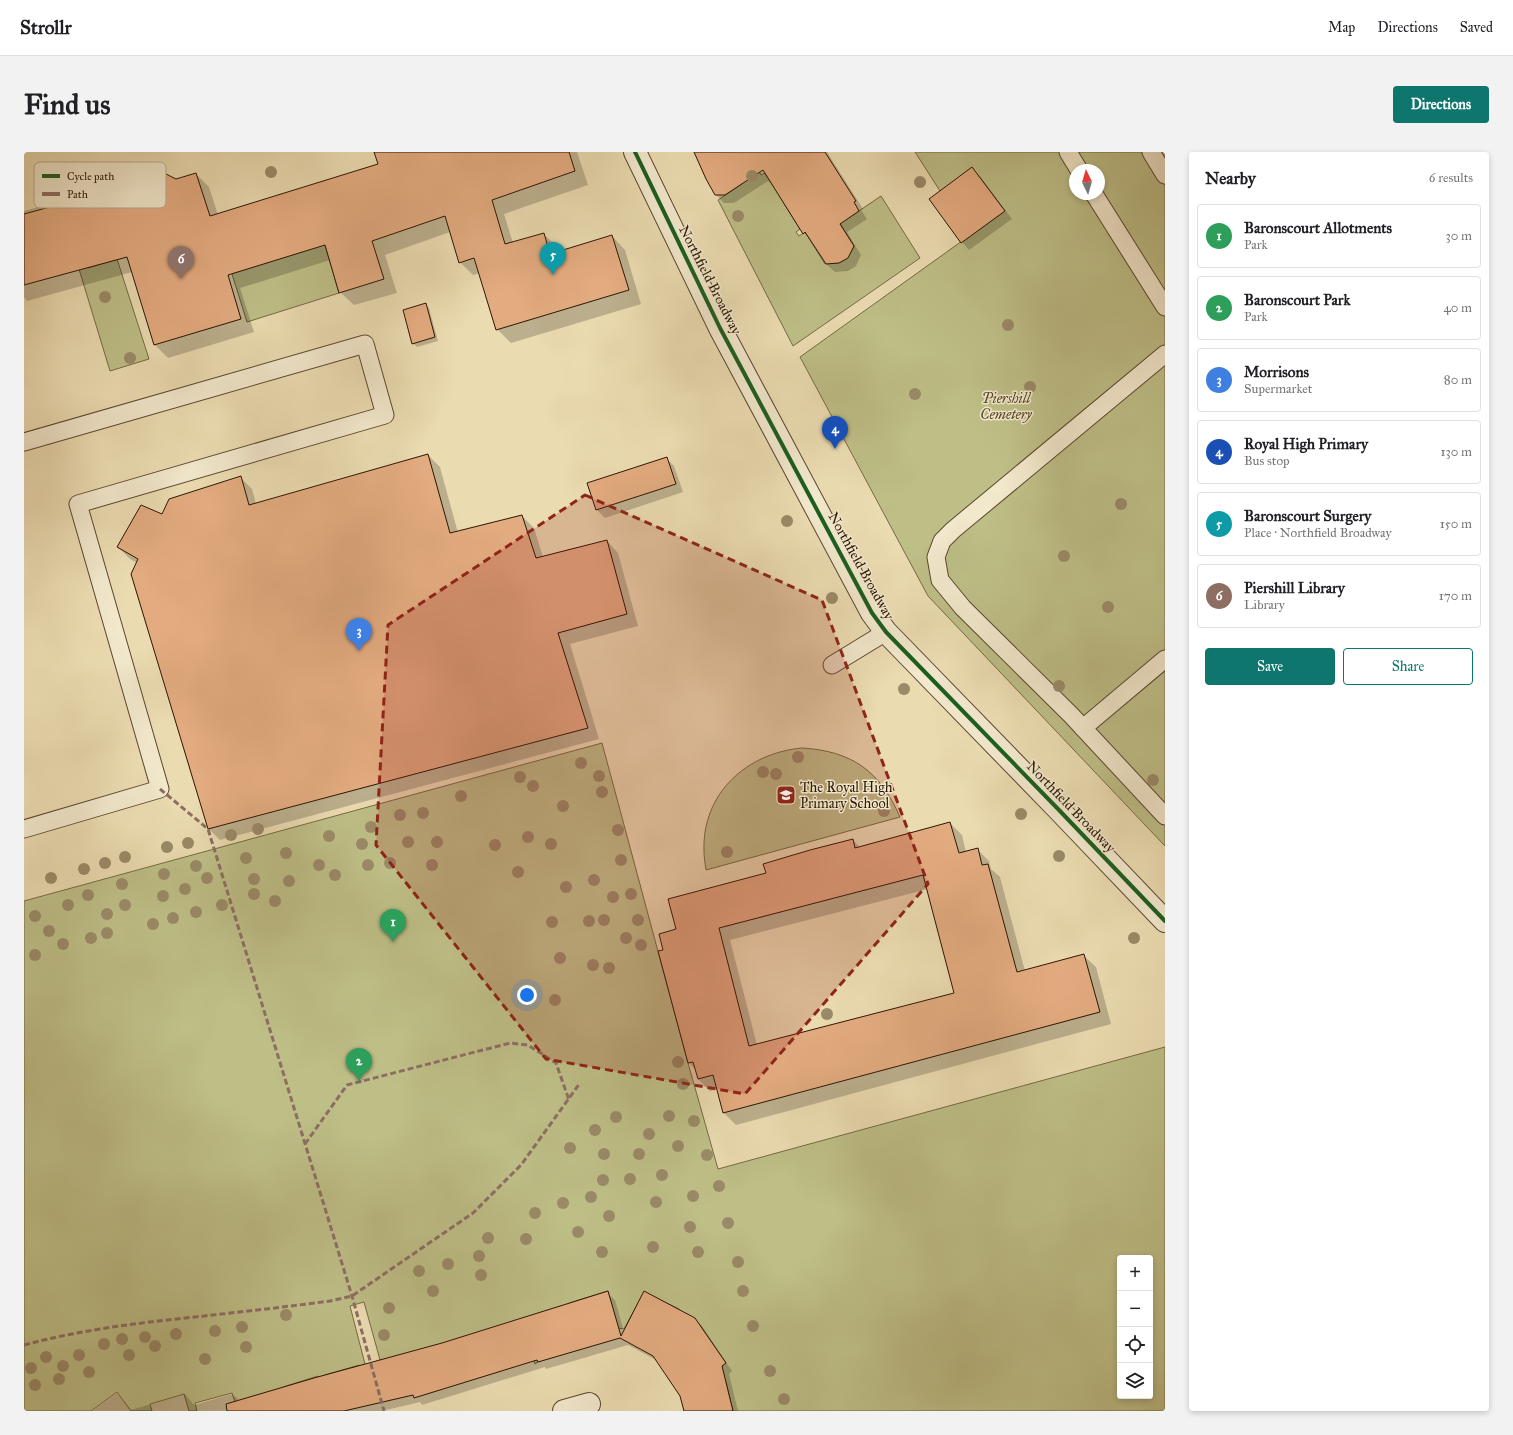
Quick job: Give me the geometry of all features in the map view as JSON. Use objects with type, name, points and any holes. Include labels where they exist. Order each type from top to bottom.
[{"type":"street","name":"Northfield Broadway","points":[[635,152],[720,328],[872,613],[886,632],[1165,921]]},
{"type":"street","points":[[564,1411],[589,1404]]},
{"type":"lane","points":[[1068,152],[1075,164]]},
{"type":"lane","points":[[1152,152],[1165,175]]},
{"type":"lane","points":[[1098,200],[1165,308]]},
{"type":"lane","points":[[24,442],[365,344],[386,415],[78,504],[160,789],[24,828]]},
{"type":"lane","points":[[1165,354],[954,530],[942,542],[936,557],[940,580],[963,608],[1083,728],[1165,816]]},
{"type":"lane","points":[[832,665],[886,632]]},
{"type":"lane","points":[[1083,728],[1165,659]]},
{"type":"highlighted area","points":[[585,495],[822,600],[928,884],[745,1094],[546,1059],[376,845],[388,625]]},
{"type":"green space","name":"Piershill Cemetery","points":[[915,152],[1165,152],[1165,846],[928,596],[800,357],[1004,211],[940,191]]},
{"type":"green space","points":[[734,170],[759,171],[761,175],[765,173],[800,229],[796,232],[799,236],[805,232],[825,264],[832,259],[834,263],[841,262],[849,255],[854,246],[838,220],[850,217],[881,196],[920,258],[793,346],[718,200],[742,184]]},
{"type":"green space","points":[[60,208],[69,208],[88,268],[117,259],[149,359],[110,371]]},
{"type":"green space","points":[[322,235],[339,293],[247,322],[232,274]]},
{"type":"green space","points":[[602,743],[718,1169],[1165,1047],[1165,1411],[733,1411],[726,1382],[689,1390],[726,1363],[699,1324],[655,1357],[679,1309],[644,1292],[624,1329],[618,1328],[608,1291],[569,1303],[582,1349],[579,1350],[561,1306],[524,1318],[538,1362],[535,1364],[532,1355],[390,1396],[364,1302],[350,1306],[375,1403],[359,1365],[325,1375],[334,1411],[328,1411],[318,1376],[283,1387],[290,1411],[238,1411],[232,1393],[195,1403],[197,1411],[189,1411],[184,1394],[150,1404],[152,1411],[131,1411],[117,1392],[91,1411],[24,1411],[24,901]]},
{"type":"green space","points":[[802,748],[836,754],[850,759],[862,766],[883,787],[900,817],[706,870],[704,858],[705,830],[711,811],[720,794],[746,767],[763,758],[782,751]]},
{"type":"building","points":[[374,152],[569,152],[575,171],[492,200],[505,244],[544,233],[550,254],[612,235],[629,290],[496,330],[474,258],[459,263],[445,216],[372,241],[384,279],[339,293],[325,245],[228,275],[241,319],[154,345],[127,257],[24,285],[24,214],[46,208],[166,208],[166,174],[176,179],[196,173],[210,216],[378,164]]},
{"type":"building","points":[[694,152],[825,152],[856,201],[854,202],[859,211],[840,224],[854,246],[848,258],[839,263],[826,264],[805,232],[803,234],[763,170],[725,195],[715,195]]},
{"type":"building","points":[[972,167],[1005,211],[961,243],[929,199]]},
{"type":"building","points":[[426,303],[435,337],[412,344],[403,310]]},
{"type":"building","points":[[428,454],[450,533],[522,515],[536,558],[607,540],[627,614],[558,633],[588,728],[208,829],[131,574],[138,559],[117,547],[141,505],[162,514],[169,499],[241,476],[249,505]]},
{"type":"building","points":[[667,457],[676,484],[596,510],[587,483]]},
{"type":"building","points":[[950,822],[959,853],[978,848],[982,865],[988,864],[1017,972],[1084,954],[1100,1012],[723,1113],[713,1075],[698,1079],[693,1062],[688,1063],[658,951],[663,950],[659,934],[676,929],[668,899],[766,873],[763,864],[810,850],[853,839],[855,848]],"holes":[[[923,875],[954,993],[749,1046],[719,928]]]},
{"type":"building","points":[[608,1291],[621,1336],[644,1291],[695,1318],[726,1363],[722,1366],[733,1411],[684,1411],[680,1396],[653,1356],[620,1338],[538,1362],[537,1360],[414,1398],[413,1395],[344,1411],[227,1411],[226,1404],[442,1343]]},
{"type":"marked path","points":[[160,789],[208,829],[352,1296],[384,1411]]},
{"type":"marked path","points":[[305,1144],[347,1085],[510,1043],[528,1045],[556,1063],[569,1100]]},
{"type":"marked path","points":[[24,1345],[66,1335],[109,1328],[330,1301],[352,1296],[473,1213],[521,1165],[580,1083]]},
{"type":"cycle path","points":[[635,152],[720,328],[872,613],[886,632],[1165,921]]},
{"type":"place","name":"Baronscourt Surgery","points":[[553,275]]},
{"type":"place","name":"Piershill Library","points":[[181,279]]},
{"type":"place","name":"Royal High Primary","points":[[835,449]]},
{"type":"place","name":"Morrisons","points":[[359,651]]},
{"type":"place","name":"The Royal High Primary School","points":[[786,795]]},
{"type":"place","name":"Baronscourt Allotments","points":[[393,942]]},
{"type":"place","name":"Baronscourt Park","points":[[359,1081]]}]
